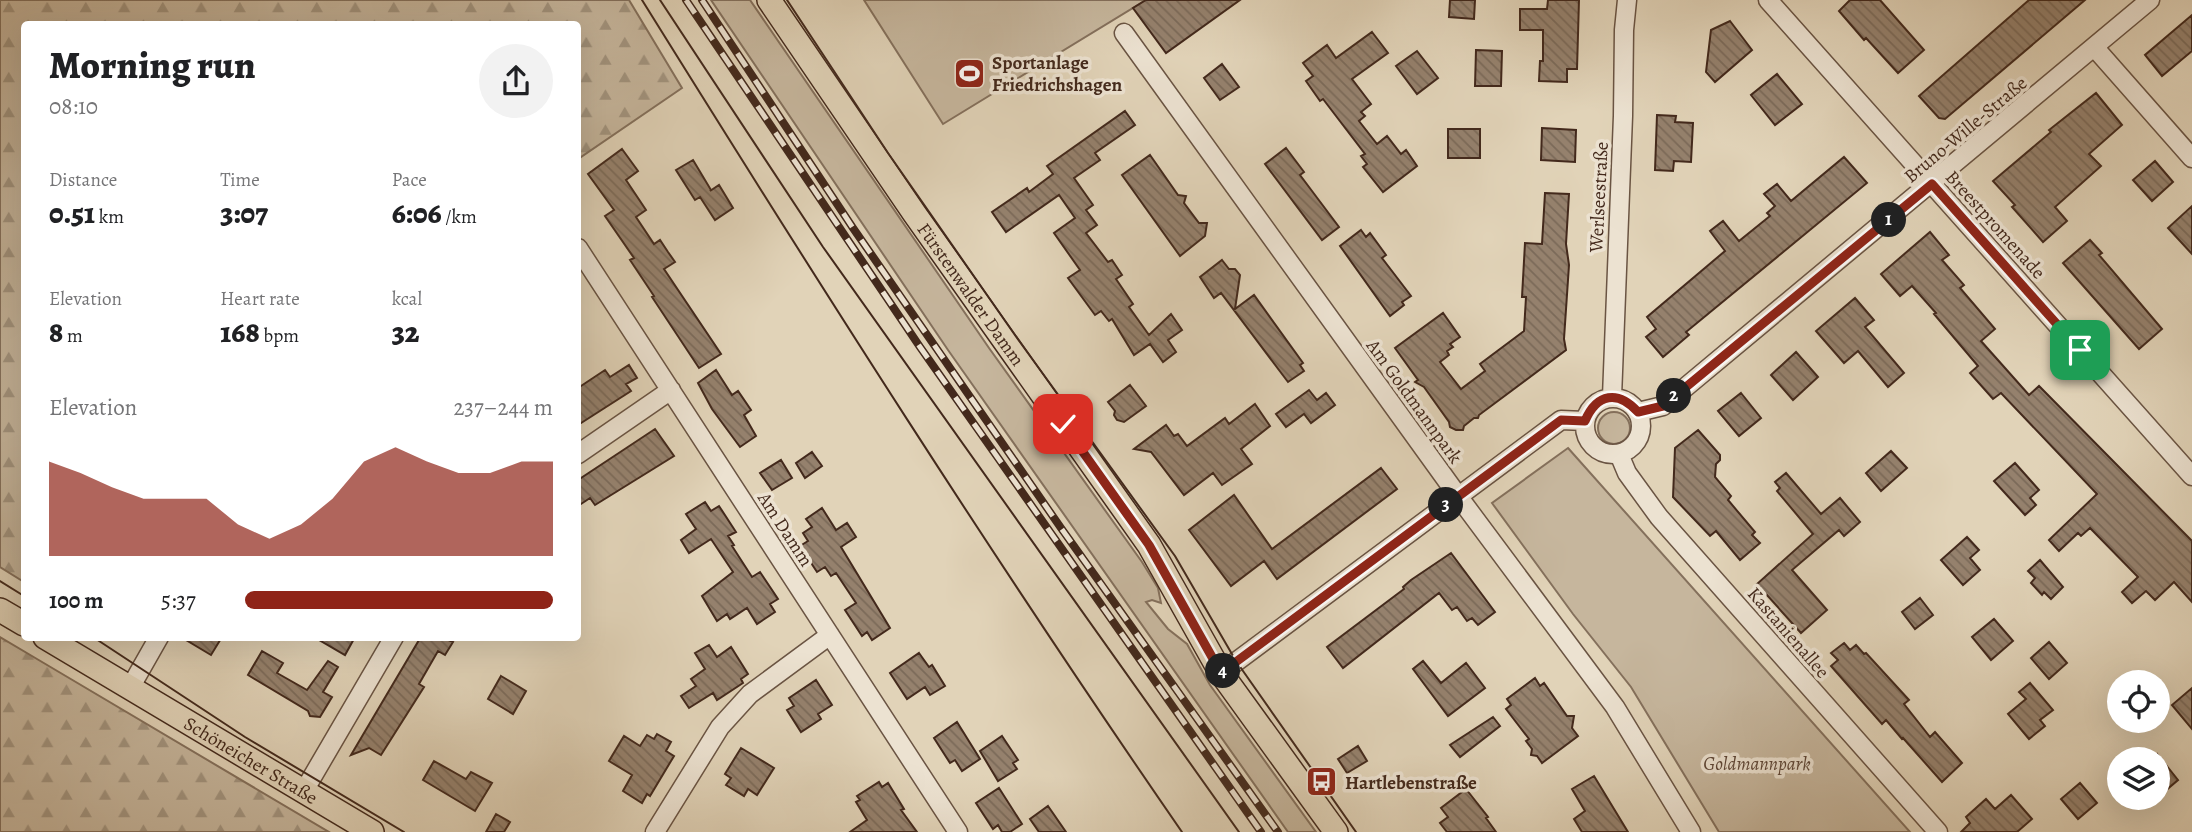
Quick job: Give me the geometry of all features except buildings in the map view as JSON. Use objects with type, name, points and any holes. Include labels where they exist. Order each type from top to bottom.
[{"type":"main road","name":"Fürstenwalder Damm","points":[[769,0],[914,213],[1149,545],[1221,673],[1336,832]]},
{"type":"main road","points":[[0,610],[21,622]]},
{"type":"main road","name":"Schöneicher Straße","points":[[52,641],[372,832]]},
{"type":"street","name":"Werlseestraße","points":[[1612,397],[1627,0]]},
{"type":"street","name":"Breestpromenade","points":[[1768,0],[2192,476]]},
{"type":"street","name":"Bruno-Wille-Straße","points":[[1638,412],[1663,406],[2150,0]]},
{"type":"street","name":"Am Goldmannpark","points":[[1124,33],[1458,496],[1615,707],[1691,832]]},
{"type":"street","points":[[2095,48],[2192,158]]},
{"type":"street","name":"Am Damm","points":[[581,253],[958,832]]},
{"type":"street","points":[[581,452],[671,390]]},
{"type":"street","points":[[1612,397],[1628,401],[1638,412],[1642,425],[1639,438],[1631,448],[1619,454],[1605,453],[1593,446],[1586,435],[1585,421],[1590,408],[1600,400],[1612,397]]},
{"type":"street","points":[[1221,673],[1561,420],[1585,421]]},
{"type":"street","name":"Kastanienallee","points":[[1619,454],[1627,473],[1659,517],[1938,832]]},
{"type":"street","points":[[655,832],[720,727],[750,694],[830,635]]},
{"type":"street","points":[[130,688],[157,641]]},
{"type":"street","points":[[304,791],[392,641]]},
{"type":"green space","points":[[0,0],[629,0],[682,88],[581,157],[581,21],[21,21],[21,580],[0,567]]},
{"type":"green space","points":[[711,0],[750,0],[989,348],[1142,562],[1158,588],[1161,603],[1152,600],[1146,602],[1168,629],[1187,644],[1210,685],[1316,832],[1288,832],[948,350]]},
{"type":"green space","name":"Sportanlage Friedrichshagen","points":[[864,0],[1146,0],[943,124]]},
{"type":"green space","points":[[1614,412],[1626,416],[1630,428],[1626,440],[1614,444],[1602,440],[1598,428],[1602,416]]},
{"type":"green space","name":"Goldmannpark","points":[[1568,448],[1910,832],[1719,832],[1631,687],[1573,614],[1492,503]]},
{"type":"green space","points":[[0,637],[37,659],[329,832],[0,832]]},
{"type":"tram line","points":[[642,0],[907,419],[1182,832]]},
{"type":"tram line","points":[[660,0],[823,247],[1239,832]]},
{"type":"tram line","points":[[787,0],[888,153],[1017,338],[1175,556],[1236,661],[1356,832]]},
{"type":"tram line","points":[[0,581],[21,594]]},
{"type":"tram line","points":[[99,641],[245,737],[404,832]]},
{"type":"railway","points":[[686,0],[920,347],[1261,832]]},
{"type":"railway","points":[[702,0],[853,228],[1061,528],[1278,832]]},
{"type":"place","name":"Sportanlage Friedrichshagen","points":[[969,73]]},
{"type":"place","name":"Hartlebenstraße","points":[[1322,782]]},
{"type":"route","points":[[1063,424],[1162,565],[1221,673],[1561,420],[1585,421],[1590,408],[1600,400],[1612,397],[1628,401],[1638,412],[1663,406],[1932,184],[2080,350]]}]
